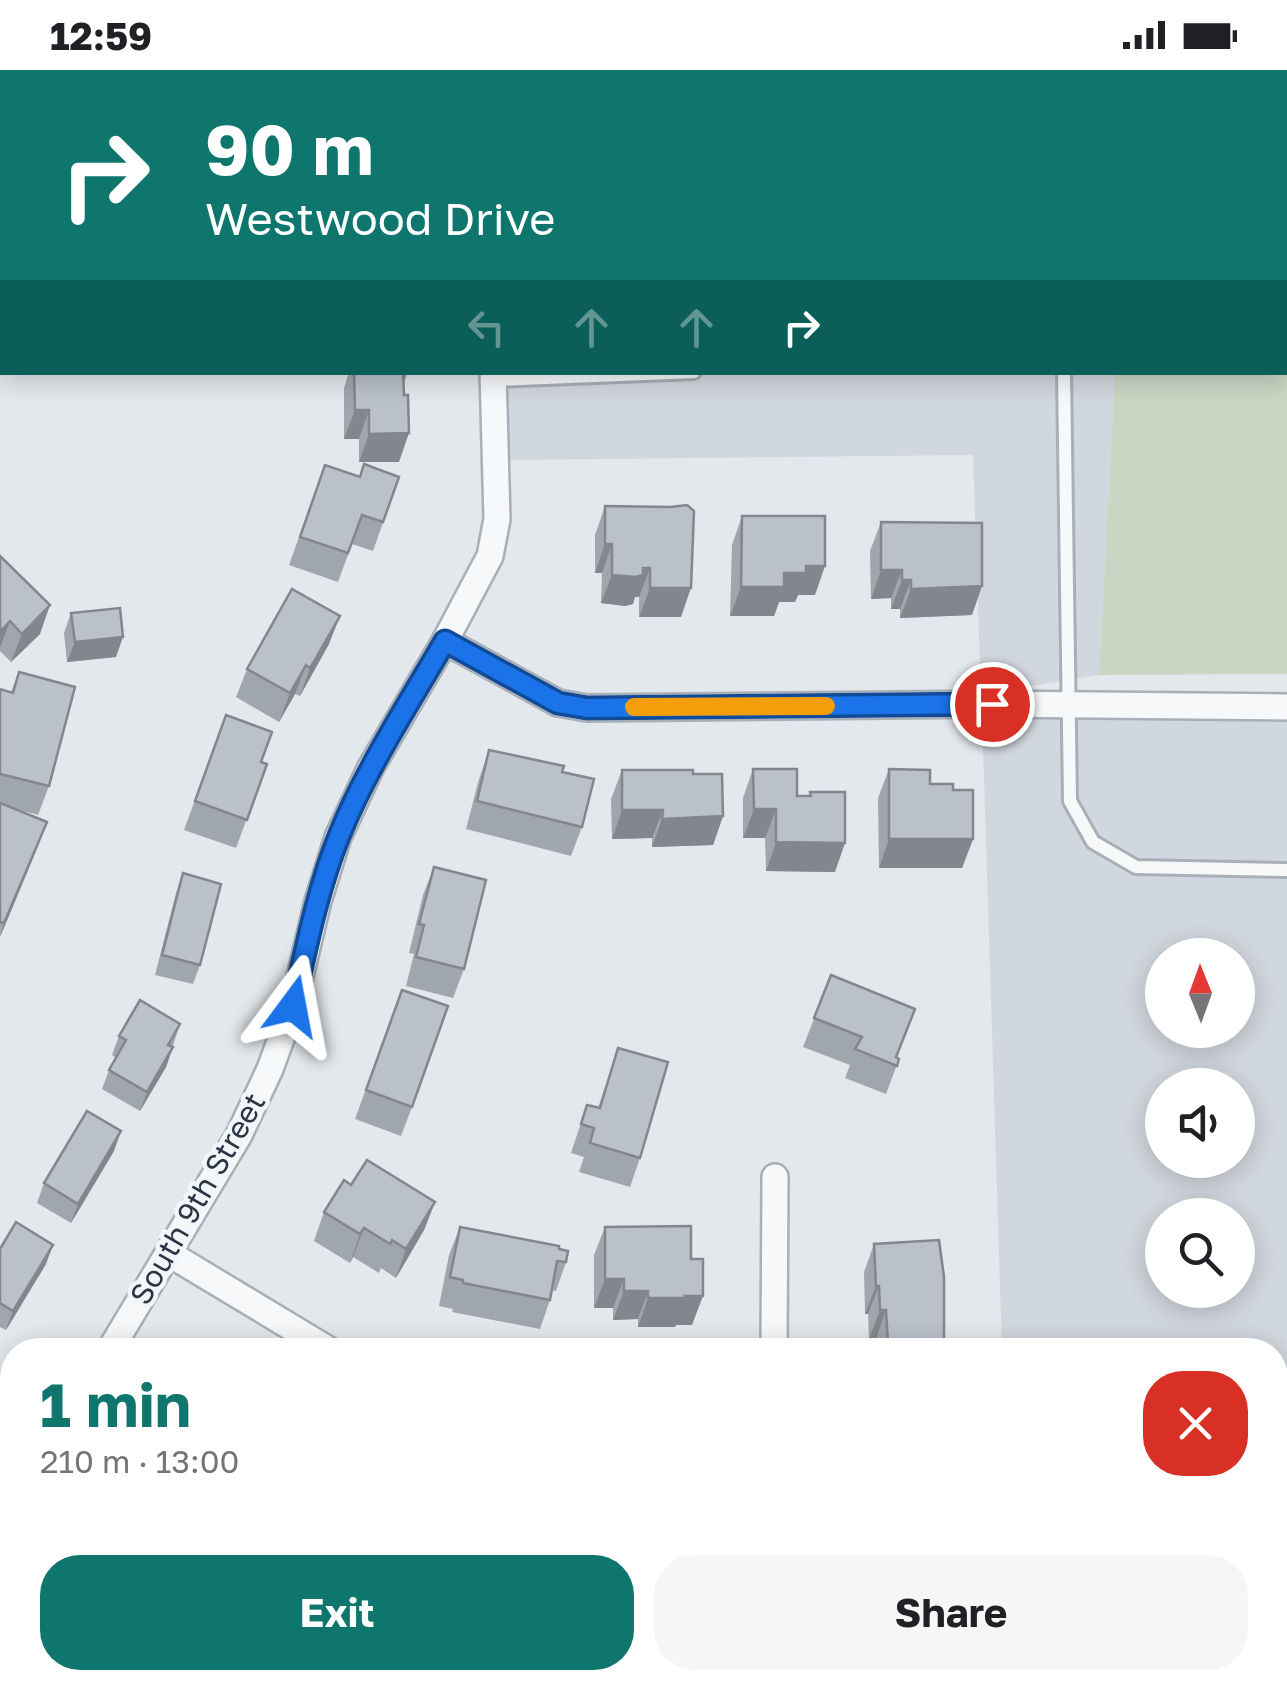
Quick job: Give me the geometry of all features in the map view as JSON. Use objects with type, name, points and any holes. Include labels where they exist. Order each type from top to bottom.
[{"type":"street","name":"South 9th Street","points":[[117,1338],[239,1134],[270,1069],[293,1006],[338,837],[371,767],[490,556],[497,519],[493,376]]},
{"type":"street","points":[[445,641],[558,703],[587,708],[1287,706]]},
{"type":"street","points":[[774,1338],[775,1177]]},
{"type":"street","points":[[168,1253],[309,1338]]},
{"type":"lane","points":[[493,376],[543,375]]},
{"type":"lane","points":[[1064,375],[1070,800],[1093,842],[1136,868],[1287,870]]},
{"type":"shaded area","points":[[507,375],[1115,375],[1099,675],[981,694],[973,455],[508,460]]},
{"type":"shaded area","points":[[1287,714],[1287,1338],[1002,1338],[982,715]]},
{"type":"green space","points":[[1115,375],[1287,375],[1287,674],[1099,675]]},
{"type":"building","points":[[354,375],[403,375],[409,433],[369,434],[369,410],[355,410]]},
{"type":"building","points":[[364,464],[399,477],[383,522],[362,515],[348,553],[300,537],[325,465],[360,477]]},
{"type":"building","points":[[687,505],[694,511],[691,588],[650,588],[650,568],[643,568],[643,575],[635,577],[612,575],[612,544],[605,544],[605,506]]},
{"type":"building","points":[[742,516],[825,516],[825,566],[806,566],[806,573],[784,573],[784,587],[741,587]]},
{"type":"building","points":[[881,522],[982,523],[982,586],[911,589],[911,580],[902,580],[902,570],[881,570]]},
{"type":"building","points":[[0,556],[50,605],[22,634],[10,621],[0,632]]},
{"type":"building","points":[[292,589],[340,616],[310,668],[306,665],[290,693],[247,669]]},
{"type":"building","points":[[120,608],[123,637],[75,642],[71,613]]},
{"type":"building","points":[[19,672],[75,687],[49,786],[0,774],[0,689],[13,693]]},
{"type":"building","points":[[226,715],[272,732],[261,762],[267,764],[247,820],[195,801]]},
{"type":"building","points":[[489,750],[564,766],[562,772],[594,779],[582,827],[477,801]]},
{"type":"building","points":[[753,769],[797,769],[797,796],[845,792],[845,843],[776,842],[776,809],[754,809]]},
{"type":"building","points":[[889,769],[930,770],[930,784],[953,784],[953,790],[973,790],[973,839],[889,839]]},
{"type":"building","points":[[622,770],[722,774],[723,816],[662,819],[663,810],[622,810]]},
{"type":"building","points":[[0,803],[47,822],[4,923],[0,922]]},
{"type":"building","points":[[434,867],[486,880],[464,969],[416,957],[424,925],[419,924]]},
{"type":"building","points":[[183,873],[221,884],[200,965],[162,955]]},
{"type":"building","points":[[831,975],[915,1009],[896,1057],[897,1066],[855,1049],[862,1037],[814,1018]]},
{"type":"building","points":[[402,990],[448,1006],[412,1107],[366,1090]]},
{"type":"building","points":[[140,1000],[180,1024],[168,1045],[173,1047],[147,1092],[109,1070],[126,1040],[119,1036]]},
{"type":"building","points":[[618,1048],[668,1062],[640,1158],[590,1143],[594,1128],[581,1124],[587,1105],[600,1108]]},
{"type":"building","points":[[87,1111],[121,1131],[78,1204],[44,1183]]},
{"type":"building","points":[[367,1160],[435,1202],[406,1249],[364,1228],[360,1234],[324,1212],[344,1180],[351,1185]]},
{"type":"building","points":[[16,1222],[53,1245],[13,1311],[0,1303],[0,1249]]},
{"type":"building","points":[[691,1226],[691,1259],[703,1259],[703,1296],[648,1298],[648,1291],[624,1291],[624,1279],[605,1279],[605,1227]]},
{"type":"building","points":[[460,1227],[568,1251],[566,1262],[557,1261],[550,1300],[450,1277]]},
{"type":"building","points":[[939,1240],[944,1277],[944,1338],[888,1338],[886,1310],[880,1310],[876,1286],[874,1244]]},
{"type":"slow traffic","points":[[634,707],[826,706]]},
{"type":"route","points":[[293,1006],[338,837],[371,767],[445,641],[558,703],[587,708],[992,704]]}]
